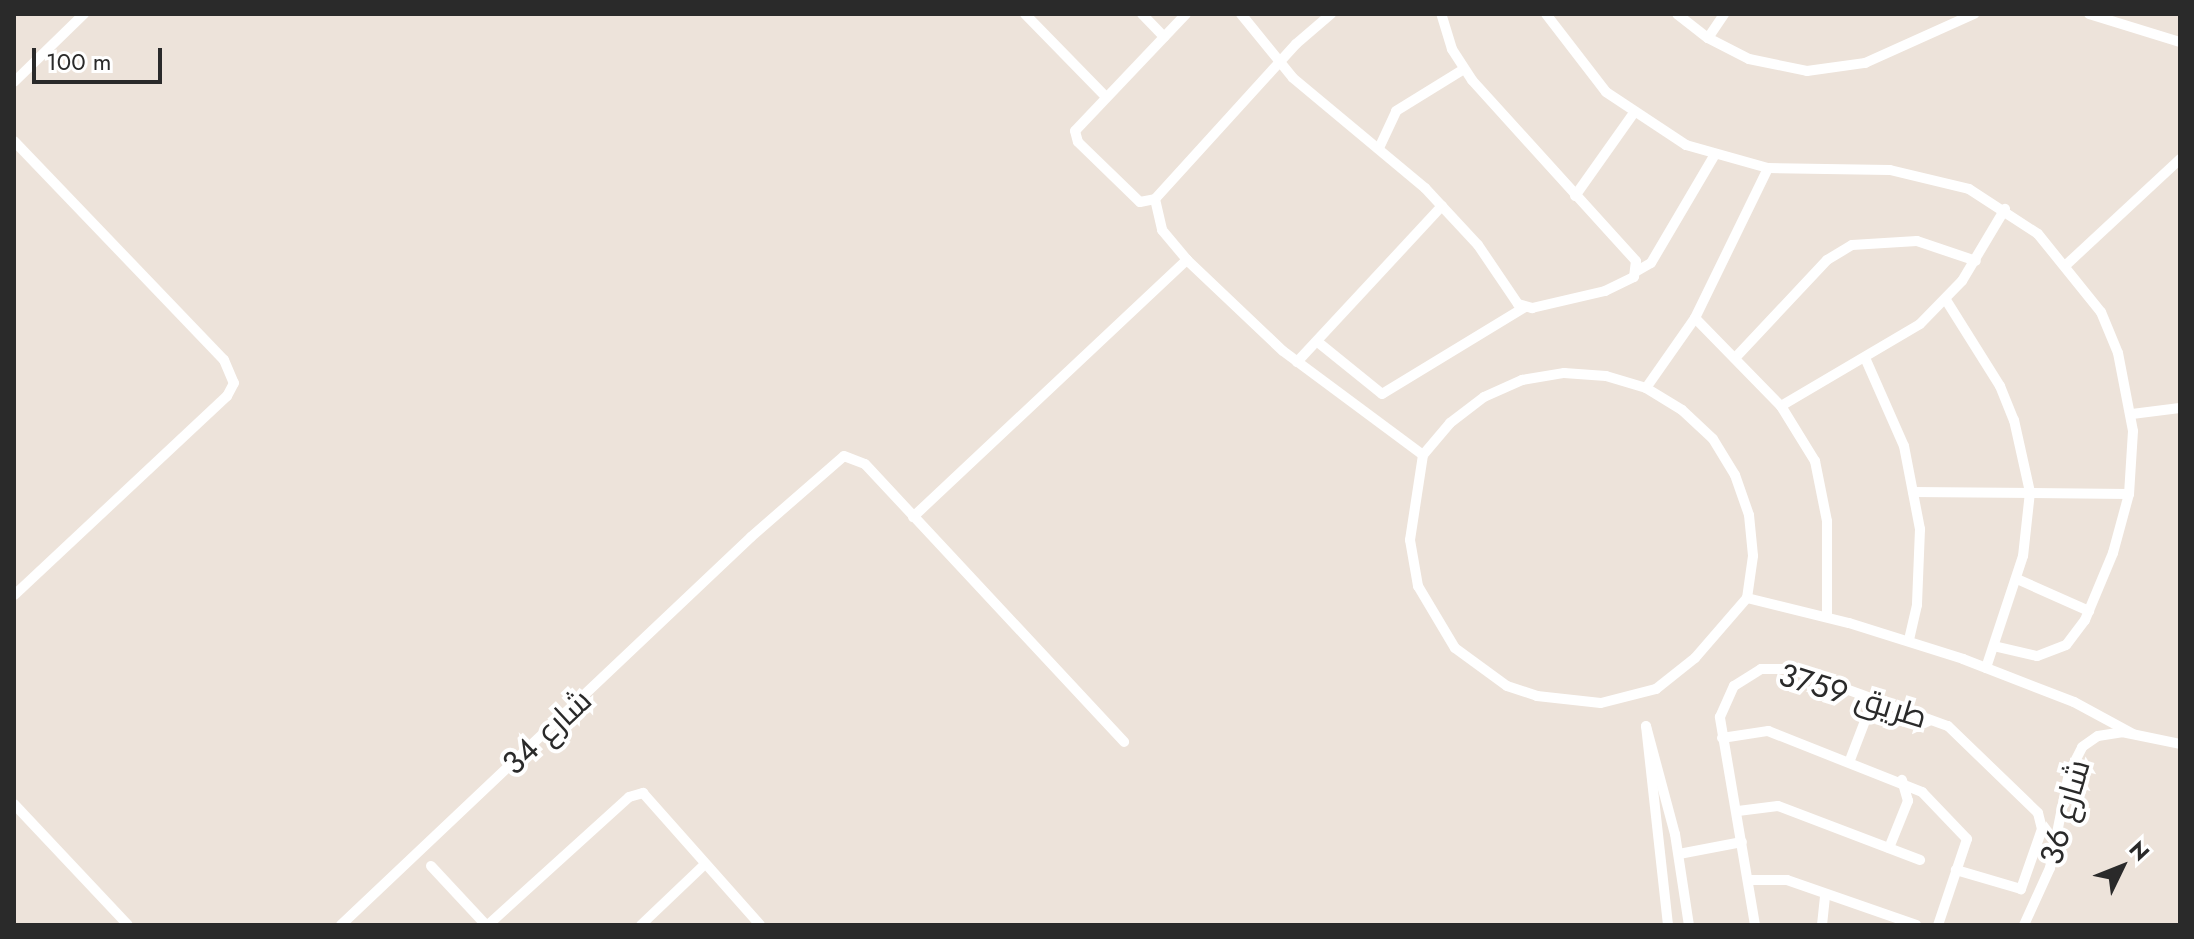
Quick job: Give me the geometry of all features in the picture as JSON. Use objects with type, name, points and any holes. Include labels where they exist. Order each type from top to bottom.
[{"type":"street","points":[[14,82],[84,14]]},
{"type":"street","points":[[1025,14],[1105,96]]},
{"type":"street","points":[[1142,14],[1164,37]]},
{"type":"street","points":[[1186,14],[1079,123],[1076,139],[1137,200],[1155,199],[1327,15]]},
{"type":"street","points":[[1241,14],[1279,64],[1380,146],[1442,206],[1525,307]]},
{"type":"street","points":[[1441,14],[1464,69],[1636,261],[1637,271]]},
{"type":"street","points":[[1546,14],[1582,66],[1633,114],[1714,156],[1768,168],[1930,176],[2005,209],[2066,265],[2101,312],[2118,353],[2132,414],[2129,494],[2089,611],[2077,633],[2052,652],[2021,655],[1994,646]]},
{"type":"street","points":[[1677,14],[1708,38],[1777,67],[1836,69],[1893,53],[1974,14]]},
{"type":"street","points":[[1708,38],[1724,14]]},
{"type":"street","points":[[2089,14],[2180,42]]},
{"type":"street","points":[[1380,146],[1396,111],[1464,69]]},
{"type":"street","points":[[1575,196],[1633,114]]},
{"type":"street","points":[[14,141],[224,360],[234,379],[227,396],[14,595]]},
{"type":"street","points":[[1319,343],[1382,394],[1525,307],[1605,291],[1651,263],[1714,156]]},
{"type":"street","points":[[2066,265],[2180,159]]},
{"type":"street","points":[[1646,388],[1695,318],[1768,168]]},
{"type":"street","points":[[1155,199],[1162,230],[1187,260],[1297,362],[1423,455]]},
{"type":"street","points":[[1297,362],[1319,343],[1442,206]]},
{"type":"street","points":[[1781,406],[1866,360],[1946,300],[1976,261],[2005,209]]},
{"type":"street","points":[[1736,357],[1827,260],[1852,245],[1917,241],[1976,261]]},
{"type":"street","points":[[1124,742],[913,517],[1187,260]]},
{"type":"street","points":[[1946,300],[2000,386],[2014,420],[2030,492],[2029,533],[2017,579],[1986,668]]},
{"type":"street","points":[[1695,318],[1781,406],[1815,461],[1827,521],[1827,617]]},
{"type":"street","points":[[1866,360],[1888,402],[1913,492],[1921,567],[1909,641]]},
{"type":"street","points":[[1564,373],[1606,376],[1646,388],[1703,429],[1735,475],[1749,515],[1753,556],[1747,598],[1695,658],[1656,689],[1601,703],[1537,696],[1507,686],[1455,648],[1418,586],[1410,540],[1423,455],[1461,414],[1522,380],[1564,373]]},
{"type":"street","points":[[2132,414],[2180,408]]},
{"type":"street","name":"شارع 34","points":[[341,925],[751,537],[844,456],[860,460],[913,517]]},
{"type":"street","points":[[1913,492],[2129,494]]},
{"type":"street","points":[[2017,579],[2089,611]]},
{"type":"street","points":[[1747,598],[1909,641],[1986,668],[2074,702],[2133,734]]},
{"type":"street","name":"طريق 3759","points":[[1755,925],[1720,717],[1726,697],[1740,680],[1761,669],[1791,669],[1952,729],[2040,817],[2041,833],[2021,889],[1956,870]]},
{"type":"street","points":[[1850,760],[1873,700]]},
{"type":"street","points":[[1668,925],[1645,726],[1650,729],[1679,854],[1689,925]]},
{"type":"street","points":[[1722,738],[1763,730],[1902,780],[1926,795],[1966,837],[1938,925]]},
{"type":"street","name":"شارع 36","points":[[2024,925],[2050,868],[2075,758],[2098,736],[2133,734],[2180,744]]},
{"type":"street","points":[[1889,848],[1908,801],[1902,780]]},
{"type":"street","points":[[431,866],[487,925],[629,797],[643,793],[760,925]]},
{"type":"street","points":[[1908,801],[1926,795]]},
{"type":"street","points":[[14,804],[128,925]]},
{"type":"street","points":[[1738,811],[1778,806],[1920,860]]},
{"type":"street","points":[[1679,854],[1742,842]]},
{"type":"street","points":[[641,925],[704,865]]},
{"type":"street","points":[[1749,880],[1782,879],[1916,925]]},
{"type":"street","points":[[1822,925],[1825,894]]}]
